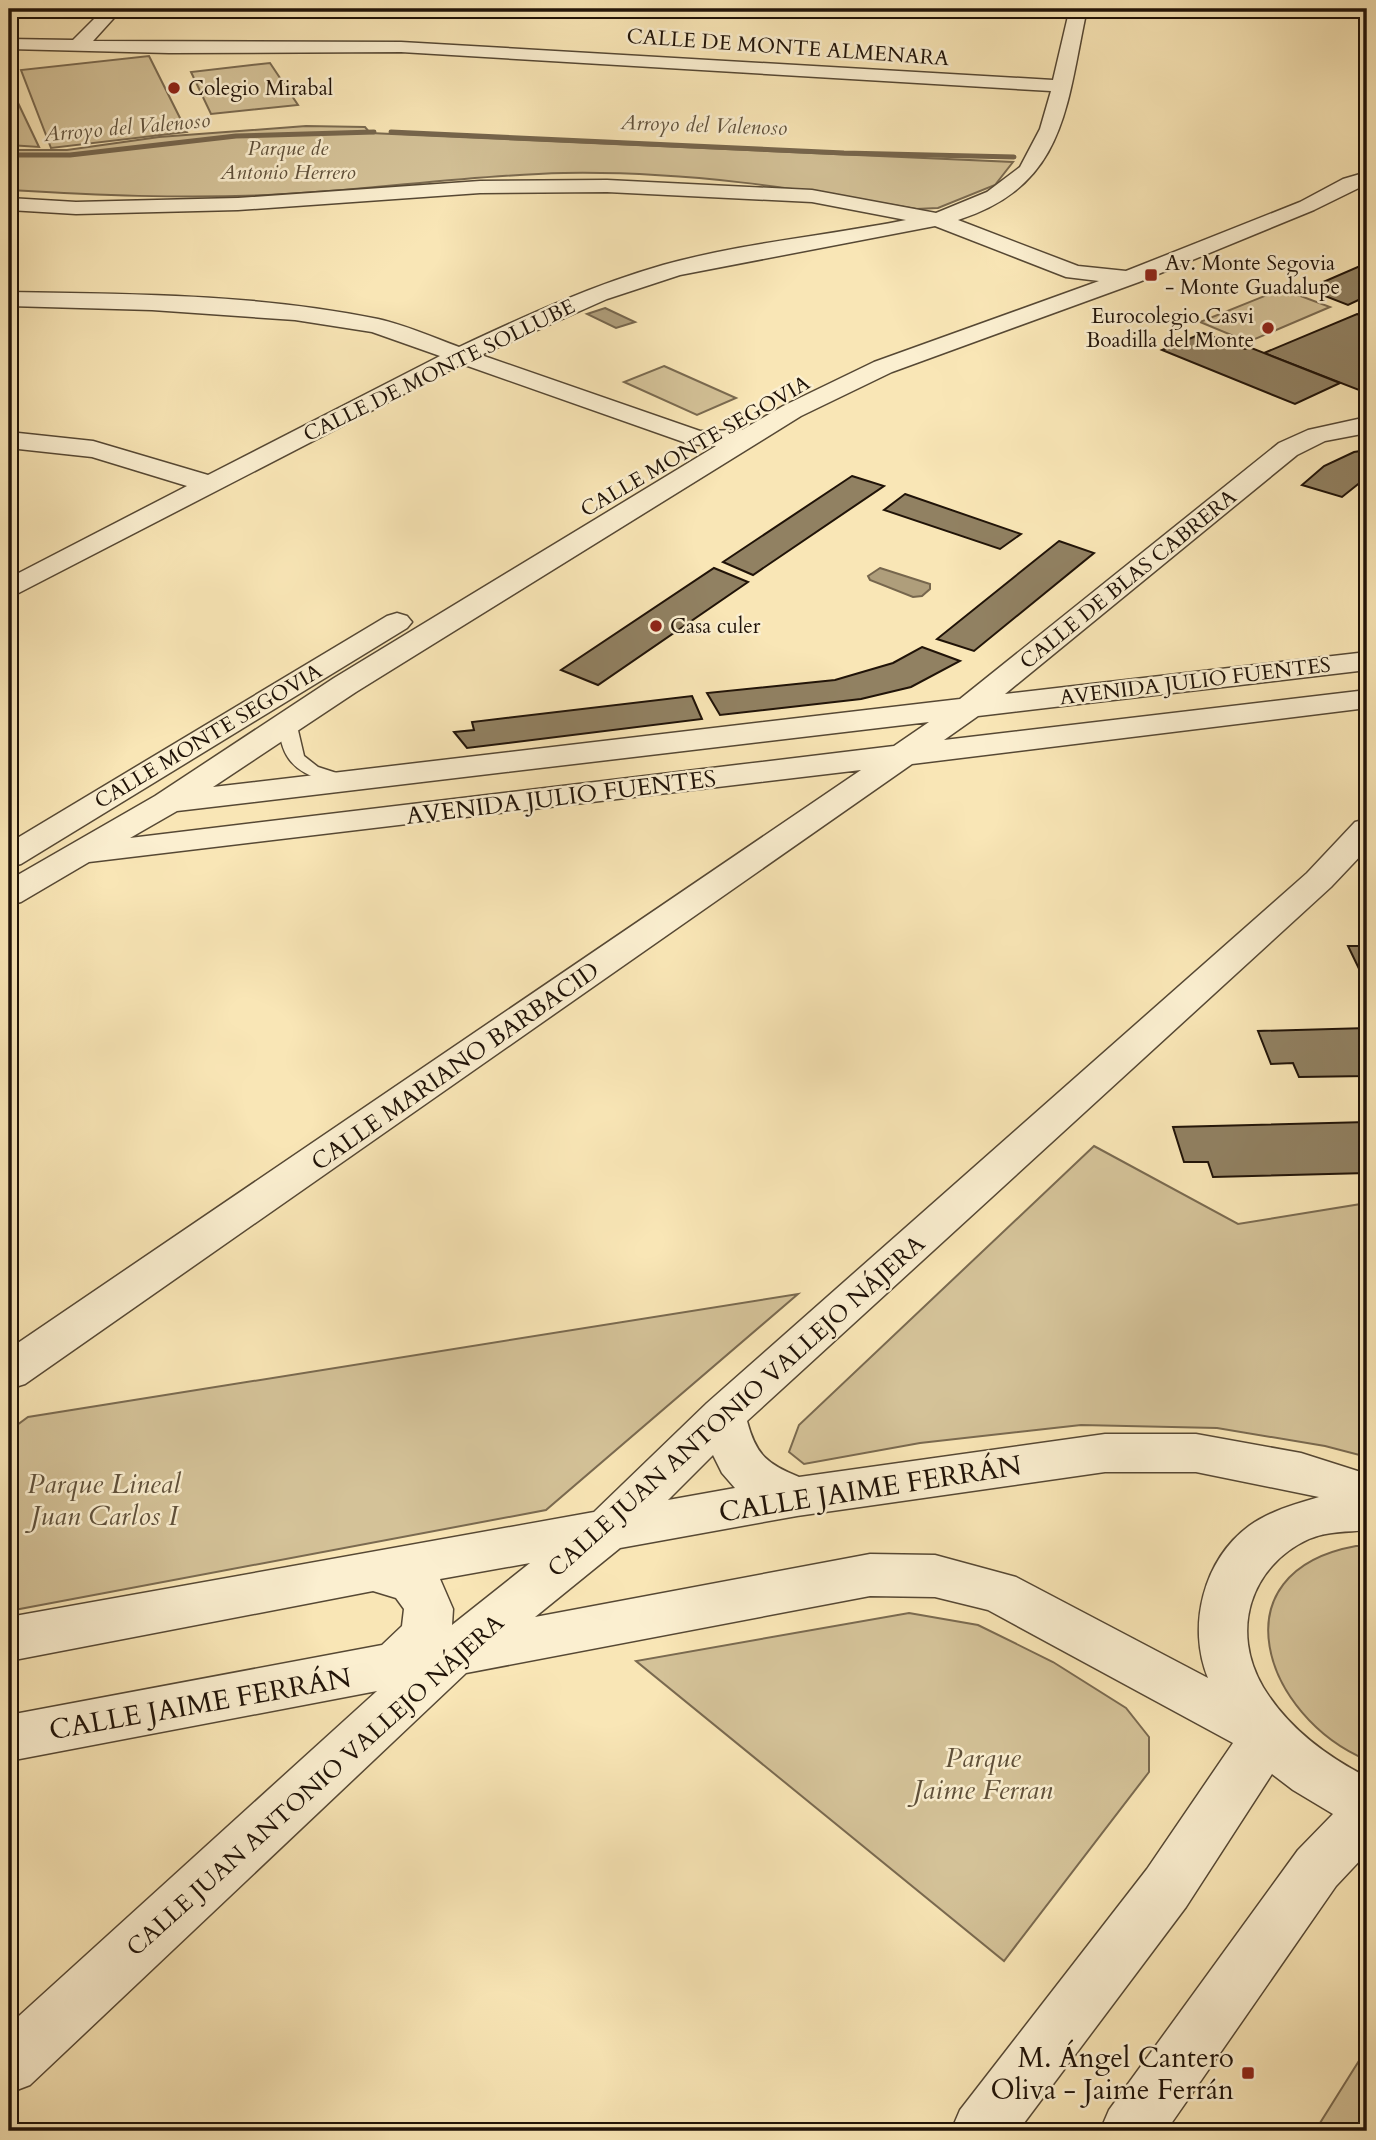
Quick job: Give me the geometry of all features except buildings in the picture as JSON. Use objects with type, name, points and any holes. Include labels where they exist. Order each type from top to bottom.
[{"type":"street","points":[[77,47],[113,9]]},
{"type":"street","points":[[1038,9],[1078,10]]},
{"type":"street","name":"CALLE DE MONTE SOLLUBE","points":[[9,589],[461,355],[551,312],[649,277],[714,261],[938,220],[990,199],[1014,184],[1033,162],[1047,134],[1078,10]]},
{"type":"street","name":"CALLE DE MONTE ALMENARA","points":[[9,44],[77,47],[401,47],[1061,86]]},
{"type":"street","name":"CALLE MONTE SEGOVIA","points":[[9,894],[167,803],[288,726],[345,685],[798,385],[858,359],[1084,279],[1288,201],[1357,157]]},
{"type":"street","name":"CALLE MONTE SEGOVIA","points":[[9,857],[702,451],[746,438],[792,411],[883,367],[1084,279],[1131,277],[1234,233],[1307,206],[1350,183],[1367,178]]},
{"type":"street","points":[[9,204],[76,208],[238,204],[481,187],[607,186],[812,196],[938,220],[1084,279]]},
{"type":"street","points":[[9,299],[152,303],[295,313],[377,326],[461,355],[702,451]]},
{"type":"street","name":"CALLE DE BLAS CABRERA","points":[[899,756],[969,708],[1287,449],[1317,435],[1367,425]]},
{"type":"street","points":[[9,440],[93,449],[210,485]]},
{"type":"street","name":"AVENIDA JULIO FUENTES","points":[[73,818],[167,803],[1367,661]]},
{"type":"street","name":"AVENIDA JULIO FUENTES","points":[[77,855],[1367,699]]},
{"type":"street","name":"AVENIDA JULIO FUENTES","points":[[1023,702],[1007,710],[1006,722],[1021,733],[1044,737]]},
{"type":"street","name":"CALLE MARIANO BARBACID","points":[[9,1372],[804,826],[899,756]]},
{"type":"street","points":[[773,771],[799,779],[814,794],[816,811],[804,826]]},
{"type":"street","points":[[73,818],[62,837],[77,855]]},
{"type":"street","name":"CALLE JUAN ANTONIO VALLEJO NÁJERA","points":[[9,2064],[450,1656],[605,1532],[723,1416],[1320,880],[1367,829]]},
{"type":"street","points":[[723,1416],[732,1452],[756,1481],[797,1497]]},
{"type":"street","name":"CALLE JAIME FERRÁN","points":[[9,1639],[371,1570],[797,1497],[1105,1453],[1196,1453],[1301,1472],[1367,1493]]},
{"type":"street","points":[[1367,1511],[1347,1510],[1308,1517],[1273,1532],[1247,1555],[1230,1585],[1222,1620],[1226,1658],[1241,1697],[1267,1735],[1316,1777],[1367,1803]]},
{"type":"street","name":"CALLE JAIME FERRÁN","points":[[371,1570],[391,1572],[409,1579],[422,1591],[429,1606],[429,1624],[422,1641],[410,1656],[392,1667]]},
{"type":"street","name":"CALLE JAIME FERRÁN","points":[[9,1738],[870,1575],[935,1576],[999,1592],[1267,1735]]},
{"type":"street","points":[[981,2131],[1176,1877],[1228,1804],[1267,1735]]},
{"type":"street","points":[[1130,2131],[1317,1868],[1367,1816]]},
{"type":"lane","points":[[288,726],[288,744],[294,759],[313,772],[346,782]]},
{"type":"green space","points":[[149,56],[187,132],[51,148],[21,70]]},
{"type":"green space","points":[[270,63],[298,105],[211,114],[191,72]]},
{"type":"green space","points":[[9,84],[39,147],[9,145]]},
{"type":"green space","name":"Parque de Antonio Herrero","points":[[306,126],[365,127],[370,133],[1013,162],[995,185],[938,208],[916,209],[741,182],[608,173],[527,174],[305,193],[203,197],[9,190],[9,150],[67,150],[159,137]]},
{"type":"green space","points":[[1282,289],[1330,307],[1248,342],[1200,322]]},
{"type":"green space","points":[[664,366],[736,398],[697,415],[624,382]]},
{"type":"green space","points":[[1094,1146],[1238,1224],[1367,1203],[1367,1457],[1325,1446],[1217,1428],[1081,1425],[920,1443],[804,1464],[789,1452],[799,1425]]},
{"type":"green space","name":"Parque Lineal Juan Carlos I","points":[[798,1294],[546,1510],[9,1611],[9,1431],[28,1417]]},
{"type":"green space","points":[[1356,1546],[1367,1546],[1367,1760],[1331,1740],[1302,1712],[1281,1680],[1270,1647],[1270,1614],[1283,1584],[1311,1561]]},
{"type":"green space","name":"Parque Jaime Ferran","points":[[909,1613],[978,1625],[1053,1662],[1126,1708],[1149,1737],[1149,1772],[1004,1961],[636,1661]]},
{"type":"green space","points":[[1367,2048],[1367,2131],[1315,2131]]},
{"type":"shaded area","points":[[605,308],[635,322],[616,328],[587,314]]},
{"type":"shaded area","points":[[880,568],[930,584],[930,589],[922,596],[913,597],[870,580],[868,576]]},
{"type":"waterway","name":"Arroyo del Valenoso","points":[[9,155],[70,155],[236,136],[374,132]]},
{"type":"waterway","name":"Arroyo del Valenoso","points":[[391,132],[844,153],[1014,157]]},
{"type":"place","name":"Colegio Mirabal","points":[[174,88]]},
{"type":"place","name":"Av. Monte Segovia - Monte Guadalupe","points":[[1151,275]]},
{"type":"place","name":"Eurocolegio Casvi Boadilla del Monte","points":[[1268,328]]},
{"type":"place","name":"Casa culer","points":[[656,626]]},
{"type":"place","name":"M. Ángel Cantero Oliva - Jaime Ferrán","points":[[1248,2073]]}]
